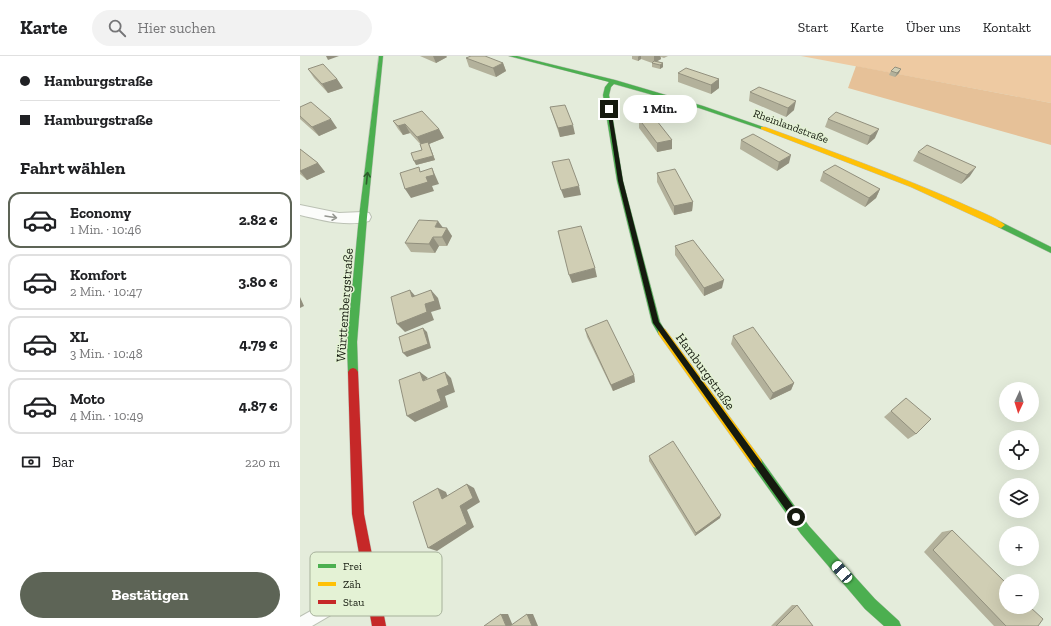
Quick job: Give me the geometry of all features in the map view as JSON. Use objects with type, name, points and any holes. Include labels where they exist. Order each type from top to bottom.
[{"type":"street","name":"Württembergstraße","points":[[365,552],[358,514],[352,342],[363,217],[381,56]]},
{"type":"street","name":"Rheinlandstraße","points":[[511,56],[613,81],[731,116],[888,174],[965,207],[1051,250]]},
{"type":"street","name":"Hamburgstraße","points":[[613,81],[608,87],[606,95],[620,181],[656,323],[805,530],[870,604],[894,626]]},
{"type":"street","points":[[300,210],[339,218],[363,217]]},
{"type":"street","name":"Württembergstraße","points":[[377,616],[379,626]]},
{"type":"lane","points":[[300,625],[316,616]]},
{"type":"shaded area","points":[[801,56],[1051,56],[1051,103]]},
{"type":"shaded area","points":[[856,66],[1051,103],[1051,145],[848,88]]},
{"type":"building","points":[[471,56],[485,56],[503,63],[493,68],[466,58]]},
{"type":"building","points":[[654,61],[663,63],[660,65],[652,63]]},
{"type":"building","points":[[323,64],[337,79],[322,84],[308,69]]},
{"type":"building","points":[[895,67],[901,69],[897,73],[891,71]]},
{"type":"building","points":[[686,68],[719,79],[711,85],[678,73]]},
{"type":"building","points":[[759,87],[796,101],[788,108],[750,92]]},
{"type":"building","points":[[311,102],[331,119],[312,127],[300,116],[300,107]]},
{"type":"building","points":[[565,105],[573,125],[558,128],[550,107]]},
{"type":"building","points":[[422,111],[439,129],[417,137],[405,124],[398,126],[393,121]]},
{"type":"building","points":[[836,112],[879,129],[870,136],[828,119]]},
{"type":"building","points":[[653,116],[672,140],[657,143],[639,119]]},
{"type":"building","points":[[753,134],[791,155],[779,162],[741,140]]},
{"type":"building","points":[[428,142],[433,156],[414,161],[411,153],[422,150],[420,144]]},
{"type":"building","points":[[927,145],[976,167],[967,175],[918,152]]},
{"type":"building","points":[[300,149],[318,163],[300,171]]},
{"type":"building","points":[[569,159],[579,186],[561,190],[552,162]]},
{"type":"building","points":[[835,165],[880,189],[869,198],[823,172]]},
{"type":"building","points":[[419,167],[420,172],[432,168],[434,175],[426,177],[428,182],[405,189],[400,173]]},
{"type":"building","points":[[675,169],[693,202],[674,206],[657,173]]},
{"type":"building","points":[[419,220],[438,221],[435,227],[447,228],[442,237],[433,237],[429,244],[405,243]]},
{"type":"building","points":[[581,226],[595,268],[569,275],[558,231]]},
{"type":"building","points":[[693,240],[724,280],[704,288],[675,246]]},
{"type":"building","points":[[410,290],[412,297],[431,290],[435,301],[425,304],[427,312],[397,324],[391,297]]},
{"type":"building","points":[[607,320],[634,375],[611,385],[585,329]]},
{"type":"building","points":[[753,327],[794,383],[773,393],[733,336]]},
{"type":"building","points":[[423,328],[428,344],[403,353],[399,337]]},
{"type":"building","points":[[420,372],[423,381],[445,372],[449,385],[437,390],[441,401],[407,416],[399,380]]},
{"type":"building","points":[[906,398],[931,419],[916,434],[891,411]]},
{"type":"building","points":[[673,441],[721,515],[696,533],[649,456]]},
{"type":"building","points":[[467,484],[473,498],[460,506],[467,524],[428,548],[413,502],[438,488],[442,499]]},
{"type":"building","points":[[952,530],[999,576],[999,614],[1038,614],[1043,619],[1038,626],[1006,626],[933,550]]},
{"type":"building","points":[[797,605],[813,626],[776,626]]},
{"type":"building","points":[[501,614],[506,626],[484,626]]},
{"type":"building","points":[[527,614],[532,626],[510,626]]},
{"type":"traffic: fast","points":[[353,372],[352,342],[363,217],[381,56]]},
{"type":"traffic: fast","points":[[511,56],[670,98],[763,128]]},
{"type":"traffic: fast","points":[[613,81],[608,87],[606,95],[620,181],[656,323],[662,332]]},
{"type":"traffic: fast","points":[[1001,225],[1051,250]]},
{"type":"traffic: fast","points":[[757,463],[805,530],[870,604],[894,626]]},
{"type":"traffic: slow","points":[[763,128],[914,186],[1001,225]]},
{"type":"traffic: slow","points":[[662,332],[757,463]]},
{"type":"traffic: jam","points":[[353,372],[358,514],[365,552]]},
{"type":"traffic: jam","points":[[377,616],[379,626]]},
{"type":"route","points":[[609,109],[620,181],[656,323],[796,517]]}]
